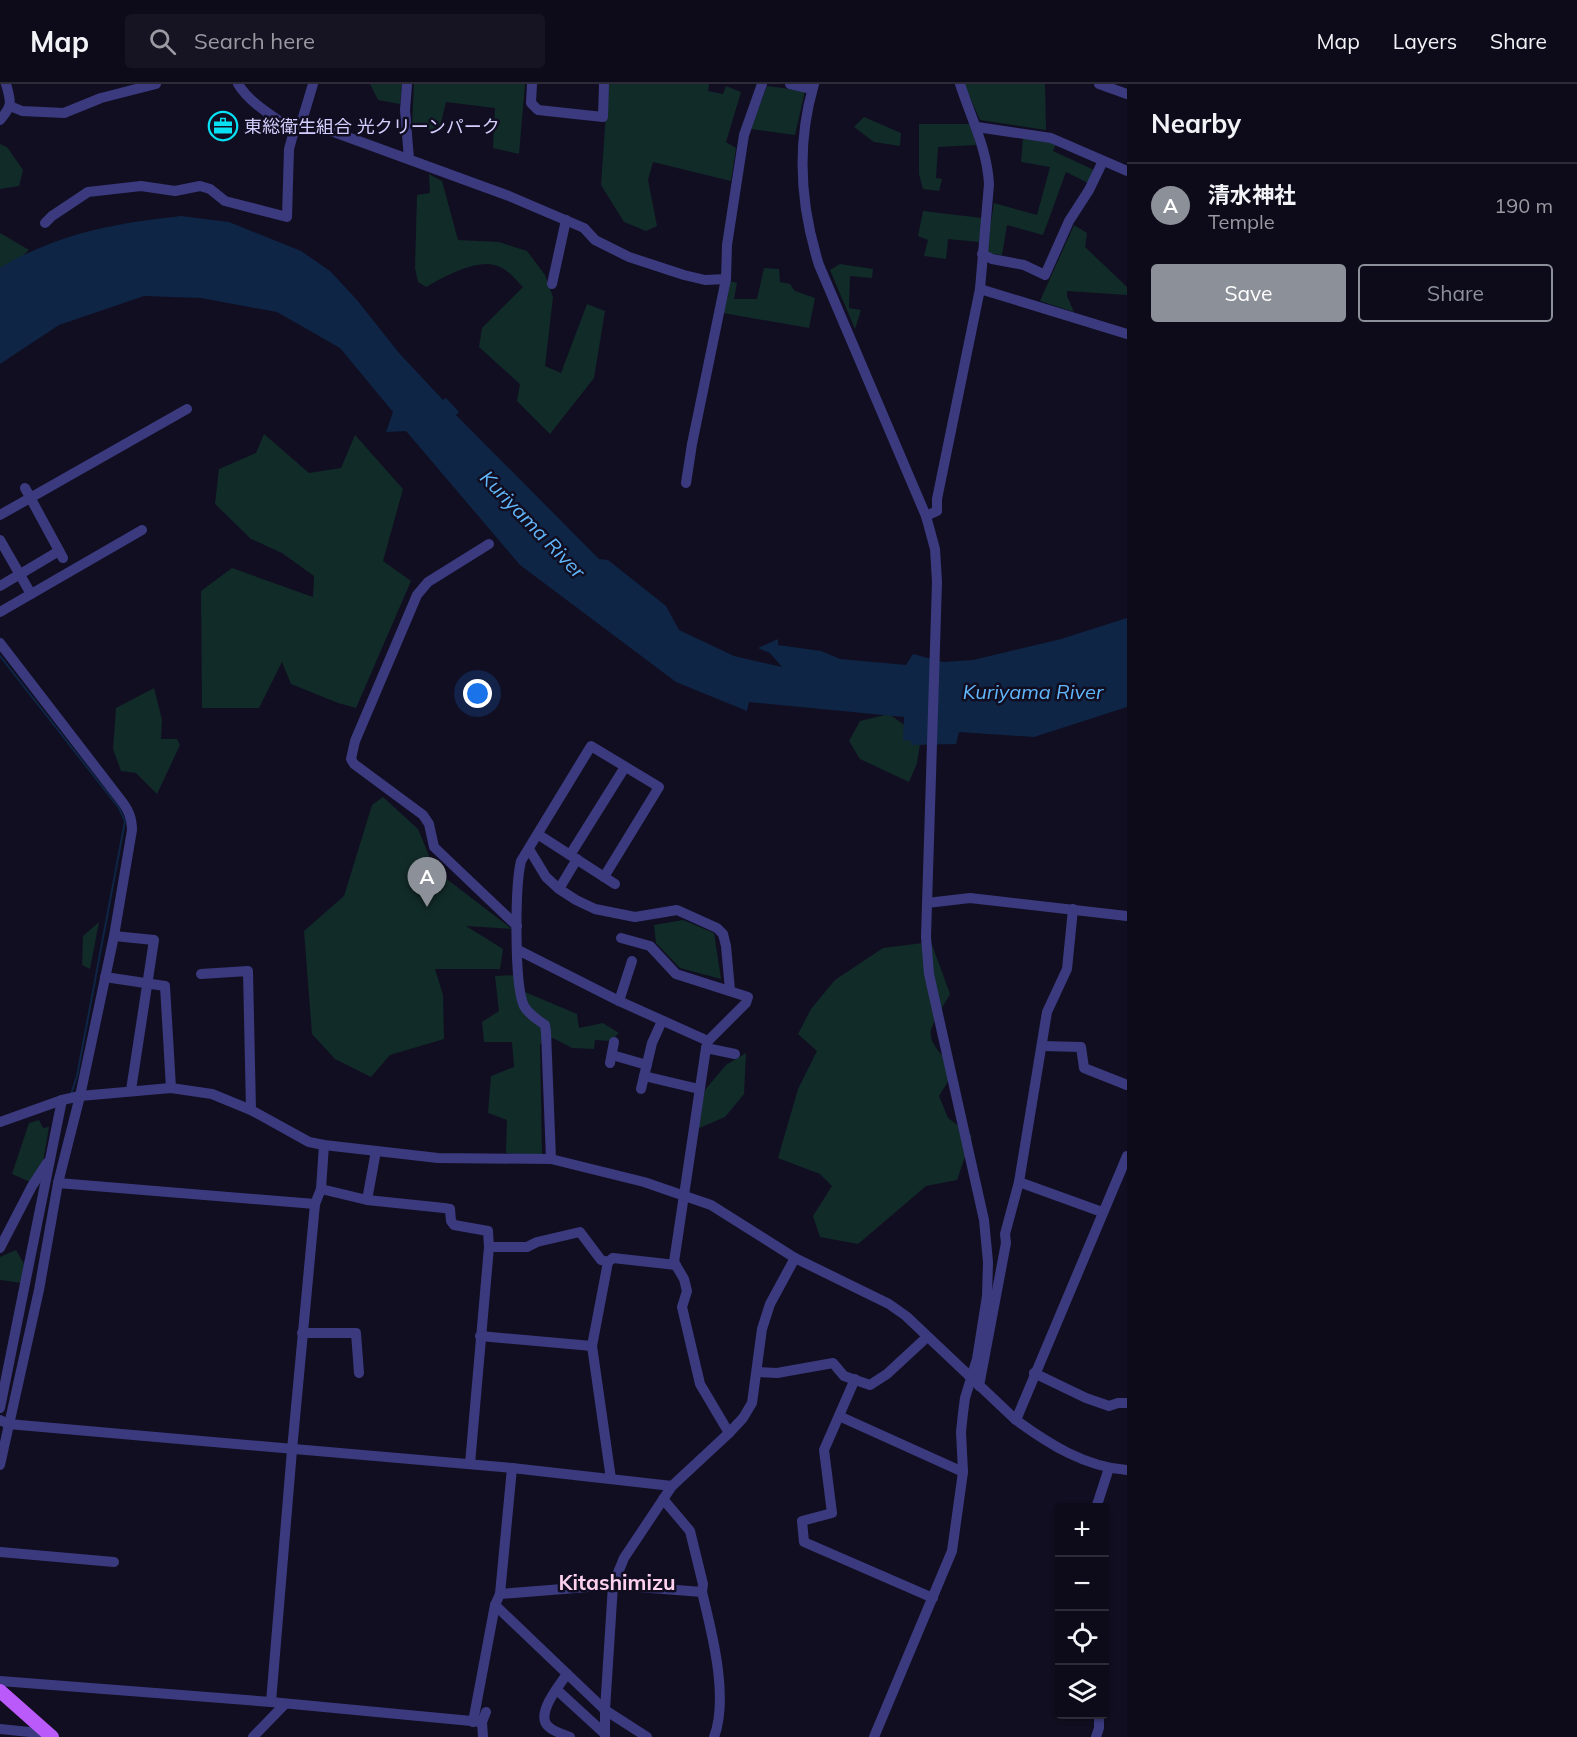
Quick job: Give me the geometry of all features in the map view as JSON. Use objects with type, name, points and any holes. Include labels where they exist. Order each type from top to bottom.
[{"type":"main road","points":[[0,1691],[50,1735]]},
{"type":"street","points":[[0,120],[11,102],[6,84]]},
{"type":"street","points":[[10,106],[22,111],[64,113],[100,98],[156,84]]},
{"type":"street","points":[[238,84],[252,100],[298,127],[331,131],[509,196],[584,228],[595,240],[629,257],[705,280],[726,279]]},
{"type":"street","points":[[45,223],[88,192],[141,186],[175,191],[200,186],[210,189],[225,201],[286,217],[289,149],[313,84]]},
{"type":"street","points":[[407,84],[405,110],[409,159]]},
{"type":"street","points":[[532,84],[531,103],[538,110],[603,117],[604,84]]},
{"type":"street","points":[[686,483],[726,279],[727,245],[744,135],[762,84]]},
{"type":"street","points":[[790,84],[813,86],[803,133],[801,162],[808,231],[819,265],[926,516],[935,549],[937,582],[926,937],[929,974],[987,1242],[987,1296],[975,1383]]},
{"type":"street","points":[[926,516],[937,511],[937,499],[980,289],[989,184],[988,169],[977,127],[960,84]]},
{"type":"street","points":[[1099,84],[1127,94]]},
{"type":"street","points":[[977,127],[1051,138],[1127,171]]},
{"type":"street","points":[[982,254],[992,259],[1024,265],[1045,274],[1069,221],[1089,190],[1103,161]]},
{"type":"street","points":[[552,284],[566,220]]},
{"type":"street","points":[[980,289],[1127,334]]},
{"type":"street","points":[[0,515],[27,493],[187,409]]},
{"type":"street","points":[[0,586],[61,555],[27,493]]},
{"type":"street","points":[[0,612],[142,530]]},
{"type":"street","points":[[0,540],[31,594]]},
{"type":"street","points":[[489,544],[428,582],[417,595],[351,754],[354,764],[423,815],[429,824],[434,847],[517,926]]},
{"type":"street","points":[[0,643],[128,809],[132,820],[114,936],[80,1096],[58,1183],[39,1290],[4,1422],[0,1465]]},
{"type":"street","points":[[551,1159],[545,1025],[529,1013],[521,996],[517,926],[519,873],[521,861],[591,746],[659,787],[604,877]]},
{"type":"street","points":[[559,889],[573,857],[625,767]]},
{"type":"street","points":[[538,835],[615,884]]},
{"type":"street","points":[[529,849],[546,877],[559,889],[595,909],[634,917],[677,910],[717,928],[723,934],[726,946],[730,990]]},
{"type":"street","points":[[927,903],[970,898],[1127,916]]},
{"type":"street","points":[[874,1737],[952,1551],[963,1472],[961,1432],[965,1398],[975,1383],[1006,1244],[1005,1234],[1019,1182],[1047,1012],[1067,969],[1073,909]]},
{"type":"street","points":[[114,936],[154,940],[131,1090]]},
{"type":"street","points":[[621,938],[650,946],[676,974],[748,997],[746,1003],[707,1045],[674,1262],[684,1279],[687,1291],[682,1307],[700,1384],[729,1432]]},
{"type":"street","points":[[518,950],[707,1045],[735,1054]]},
{"type":"street","points":[[619,1001],[632,961]]},
{"type":"street","points":[[201,974],[248,971],[251,1110]]},
{"type":"street","points":[[105,976],[165,986],[171,1088]]},
{"type":"street","points":[[641,1089],[652,1043],[662,1021]]},
{"type":"street","points":[[614,1042],[611,1059],[647,1065]]},
{"type":"street","points":[[1042,1046],[1081,1047],[1084,1068],[1127,1085]]},
{"type":"street","points":[[644,1076],[699,1089]]},
{"type":"street","points":[[0,1122],[80,1096],[171,1088],[212,1094],[251,1110],[309,1142],[438,1158],[551,1159],[685,1194],[711,1205],[795,1258],[890,1304],[906,1316],[1016,1420],[1063,1451],[1109,1468],[1127,1470]]},
{"type":"street","points":[[0,1408],[62,1100]]},
{"type":"street","points":[[271,1702],[302,1333],[315,1204],[321,1189],[324,1145]]},
{"type":"street","points":[[367,1200],[376,1151]]},
{"type":"street","points":[[1016,1420],[1127,1156]]},
{"type":"street","points":[[0,1248],[32,1186],[51,1158]]},
{"type":"street","points":[[1019,1182],[1102,1212]]},
{"type":"street","points":[[58,1183],[315,1204]]},
{"type":"street","points":[[321,1189],[367,1200],[450,1209],[451,1221],[454,1225],[488,1231],[489,1247],[470,1464]]},
{"type":"street","points":[[489,1247],[527,1247],[537,1242],[580,1232],[600,1260],[608,1263]]},
{"type":"street","points":[[987,1242],[998,1240],[1005,1234]]},
{"type":"street","points":[[611,1479],[592,1346],[608,1263],[613,1258],[676,1265]]},
{"type":"street","points":[[605,1735],[604,1710],[613,1585],[624,1558],[672,1486],[743,1418],[752,1403],[762,1329],[795,1258]]},
{"type":"street","points":[[302,1333],[356,1333],[359,1373]]},
{"type":"street","points":[[480,1336],[592,1346]]},
{"type":"street","points":[[758,1372],[777,1373],[834,1363],[844,1376],[870,1385],[887,1374],[927,1337]]},
{"type":"street","points":[[1034,1373],[1109,1406],[1127,1403]]},
{"type":"street","points":[[855,1379],[824,1450],[832,1513],[802,1521],[804,1542],[933,1598]]},
{"type":"street","points":[[839,1416],[963,1472]]},
{"type":"street","points":[[4,1422],[292,1450],[512,1468],[672,1486]]},
{"type":"street","points":[[483,1737],[480,1719],[495,1605],[500,1594],[512,1468]]},
{"type":"street","points":[[1098,1503],[1109,1468]]},
{"type":"street","points":[[663,1499],[690,1531],[703,1584],[702,1592],[717,1655],[720,1722],[714,1737]]},
{"type":"street","points":[[0,1552],[114,1562]]},
{"type":"street","points":[[500,1594],[613,1585],[702,1592]]},
{"type":"street","points":[[495,1605],[604,1710],[647,1737]]},
{"type":"street","points":[[567,1674],[543,1712],[547,1726],[570,1737]]},
{"type":"street","points":[[0,1681],[480,1719]]},
{"type":"street","points":[[557,1690],[605,1735]]},
{"type":"street","points":[[253,1737],[285,1704]]},
{"type":"street","points":[[1096,1737],[1099,1719]]},
{"type":"street","points":[[0,1729],[50,1735]]},
{"type":"green space","points":[[370,84],[402,84],[400,104],[378,100]]},
{"type":"green space","points":[[414,84],[525,84],[519,154],[493,148],[495,108],[446,102],[439,131],[412,127]]},
{"type":"green space","points":[[608,84],[709,84],[708,91],[723,94],[726,86],[741,92],[726,142],[736,148],[731,181],[653,162],[648,180],[657,226],[646,231],[624,222],[601,185]]},
{"type":"green space","points":[[964,84],[1045,84],[1046,130],[980,120]]},
{"type":"green space","points":[[767,86],[805,91],[795,135],[751,129]]},
{"type":"green space","points":[[864,117],[901,133],[900,146],[874,142],[854,127]]},
{"type":"green space","points":[[919,124],[971,124],[976,145],[938,147],[936,178],[942,179],[939,191],[923,189],[919,174]]},
{"type":"green space","points":[[1023,138],[1056,144],[1053,151],[1094,170],[1090,184],[1066,172],[1043,235],[1007,225],[1002,255],[986,253],[994,203],[1037,215],[1050,167],[1021,162]]},
{"type":"green space","points":[[0,144],[7,147],[23,170],[19,186],[0,189]]},
{"type":"green space","points":[[429,174],[442,181],[458,240],[499,242],[527,251],[545,275],[553,297],[545,366],[561,373],[587,304],[605,311],[594,378],[550,434],[517,401],[520,384],[479,347],[482,328],[523,287],[505,270],[484,264],[463,269],[426,287],[418,282],[415,268],[417,195],[430,193]]},
{"type":"green space","points":[[923,211],[982,218],[979,242],[948,239],[946,259],[924,256],[928,240],[918,236]]},
{"type":"green space","points":[[1074,225],[1087,233],[1085,247],[1127,287],[1127,295],[1067,291],[1074,312],[1040,301]]},
{"type":"green space","points":[[0,233],[29,250],[0,278]]},
{"type":"green space","points":[[840,264],[873,269],[872,278],[850,276],[849,308],[861,310],[855,329],[830,270]]},
{"type":"green space","points":[[764,268],[779,269],[780,282],[790,284],[795,291],[815,298],[809,328],[723,313],[729,281],[737,283],[734,299],[757,299]]},
{"type":"green space","points":[[264,434],[309,473],[341,468],[355,435],[403,489],[383,561],[411,581],[356,708],[291,684],[282,662],[259,708],[202,708],[201,591],[232,568],[313,597],[314,576],[282,553],[251,539],[215,504],[219,469],[256,453]]},
{"type":"green space","points":[[154,688],[162,720],[161,739],[177,739],[180,745],[157,794],[136,773],[121,771],[113,749],[116,708]]},
{"type":"green space","points":[[889,714],[921,737],[917,763],[909,782],[860,759],[849,741],[860,721]]},
{"type":"green space","points":[[383,797],[418,829],[435,870],[512,929],[466,926],[503,949],[500,969],[435,969],[443,995],[444,1039],[390,1055],[371,1077],[335,1059],[312,1034],[304,931],[344,896],[372,805]]},
{"type":"green space","points":[[683,920],[714,933],[721,979],[680,968],[656,943],[654,925]]},
{"type":"green space","points":[[99,922],[90,969],[82,965],[83,936]]},
{"type":"green space","points":[[931,942],[950,994],[932,1027],[932,1041],[955,1070],[939,1096],[948,1118],[972,1136],[957,1180],[926,1186],[858,1244],[820,1237],[813,1216],[832,1186],[820,1174],[778,1158],[798,1089],[817,1051],[798,1034],[811,1009],[835,980],[883,948]]},
{"type":"green space","points":[[517,975],[525,992],[577,1014],[579,1028],[603,1023],[619,1033],[610,1041],[595,1040],[594,1049],[572,1048],[553,1038],[540,1044],[542,1155],[506,1153],[507,1120],[488,1113],[491,1076],[514,1067],[512,1042],[484,1042],[482,1022],[499,1011],[495,976]]},
{"type":"green space","points":[[746,1053],[744,1094],[725,1117],[697,1129],[705,1090],[726,1065]]},
{"type":"green space","points":[[39,1120],[43,1128],[49,1127],[39,1186],[12,1174],[29,1123]]},
{"type":"green space","points":[[16,1250],[24,1264],[22,1283],[0,1280],[0,1257]]},
{"type":"water","name":"Kuriyama River","points":[[181,216],[229,222],[301,251],[330,271],[357,300],[399,353],[443,400],[446,398],[459,412],[456,415],[599,559],[608,560],[666,606],[679,630],[734,656],[782,667],[770,653],[758,648],[778,639],[778,645],[821,651],[840,659],[906,665],[913,654],[943,662],[973,660],[1061,639],[1127,618],[1127,707],[1034,737],[959,732],[956,744],[911,745],[911,741],[903,740],[904,717],[749,702],[747,711],[676,682],[520,565],[406,431],[386,432],[393,412],[340,348],[277,312],[201,298],[144,296],[59,325],[0,364],[0,268],[37,249],[90,231]]},
{"type":"waterway","points":[[0,656],[119,808],[125,821],[77,1076],[71,1094]]},
{"type":"place","name":"東総衛生組合 光クリーンパーク","points":[[223,126]]},
{"type":"place","name":"清水神社","points":[[427,907]]},
{"type":"district","name":"Kitashimizu","points":[[617,1582]]}]
